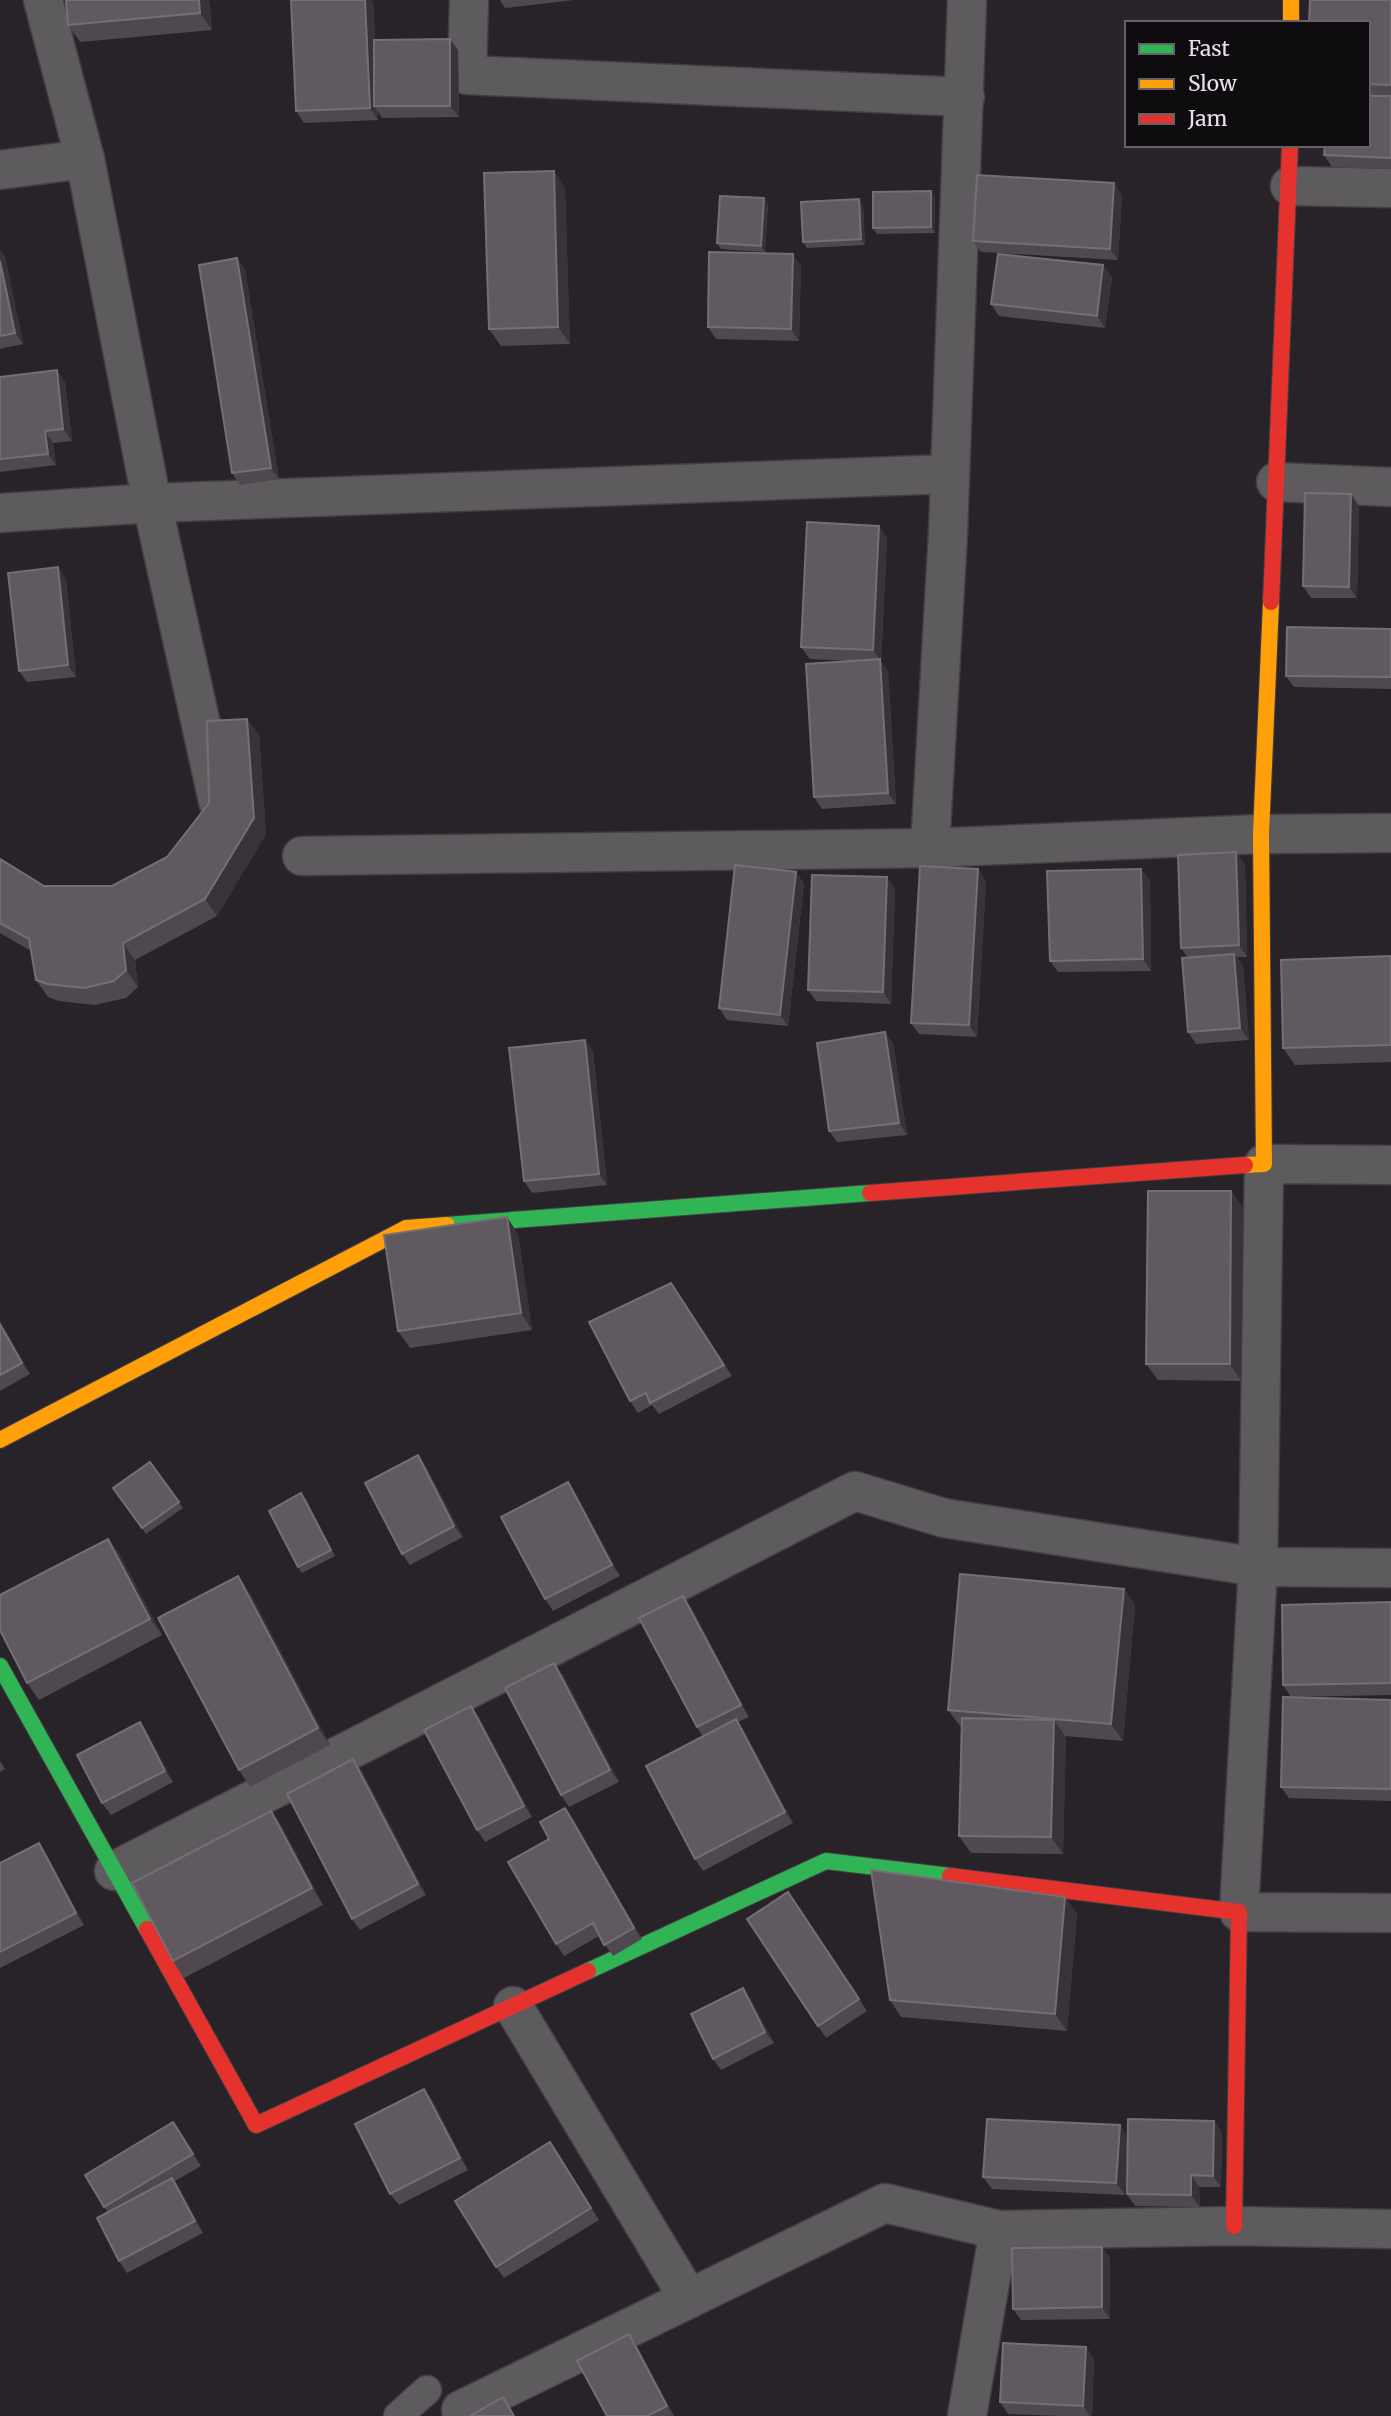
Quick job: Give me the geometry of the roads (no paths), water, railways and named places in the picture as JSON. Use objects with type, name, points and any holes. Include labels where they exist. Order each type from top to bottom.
[{"type":"street","points":[[43,0],[85,159],[152,503],[218,801]]},
{"type":"street","points":[[469,0],[467,75],[965,97]]},
{"type":"street","points":[[930,848],[950,474],[967,0]]},
{"type":"street","points":[[1291,21],[1292,0]]},
{"type":"street","points":[[1234,2226],[1239,1912],[1258,1567],[1264,1164],[1261,834],[1290,147]]},
{"type":"street","points":[[0,170],[85,159]]},
{"type":"street","points":[[1290,186],[1391,188]]},
{"type":"street","points":[[0,513],[152,503],[950,474]]},
{"type":"street","points":[[1276,482],[1391,487]]},
{"type":"street","points":[[302,856],[930,848],[1261,834],[1391,833]]},
{"type":"street","points":[[0,1440],[406,1228],[1264,1164],[1391,1165]]},
{"type":"street","points":[[114,1871],[855,1491],[944,1518],[1258,1567],[1391,1568]]},
{"type":"street","points":[[0,1666],[256,2125],[826,1861],[1239,1912],[1391,1913]]},
{"type":"street","points":[[513,2006],[690,2299]]},
{"type":"street","points":[[461,2410],[885,2203],[999,2230],[1234,2226],[1391,2228]]},
{"type":"street","points":[[967,2416],[999,2230]]},
{"type":"lane","points":[[398,2416],[427,2390]]}]
